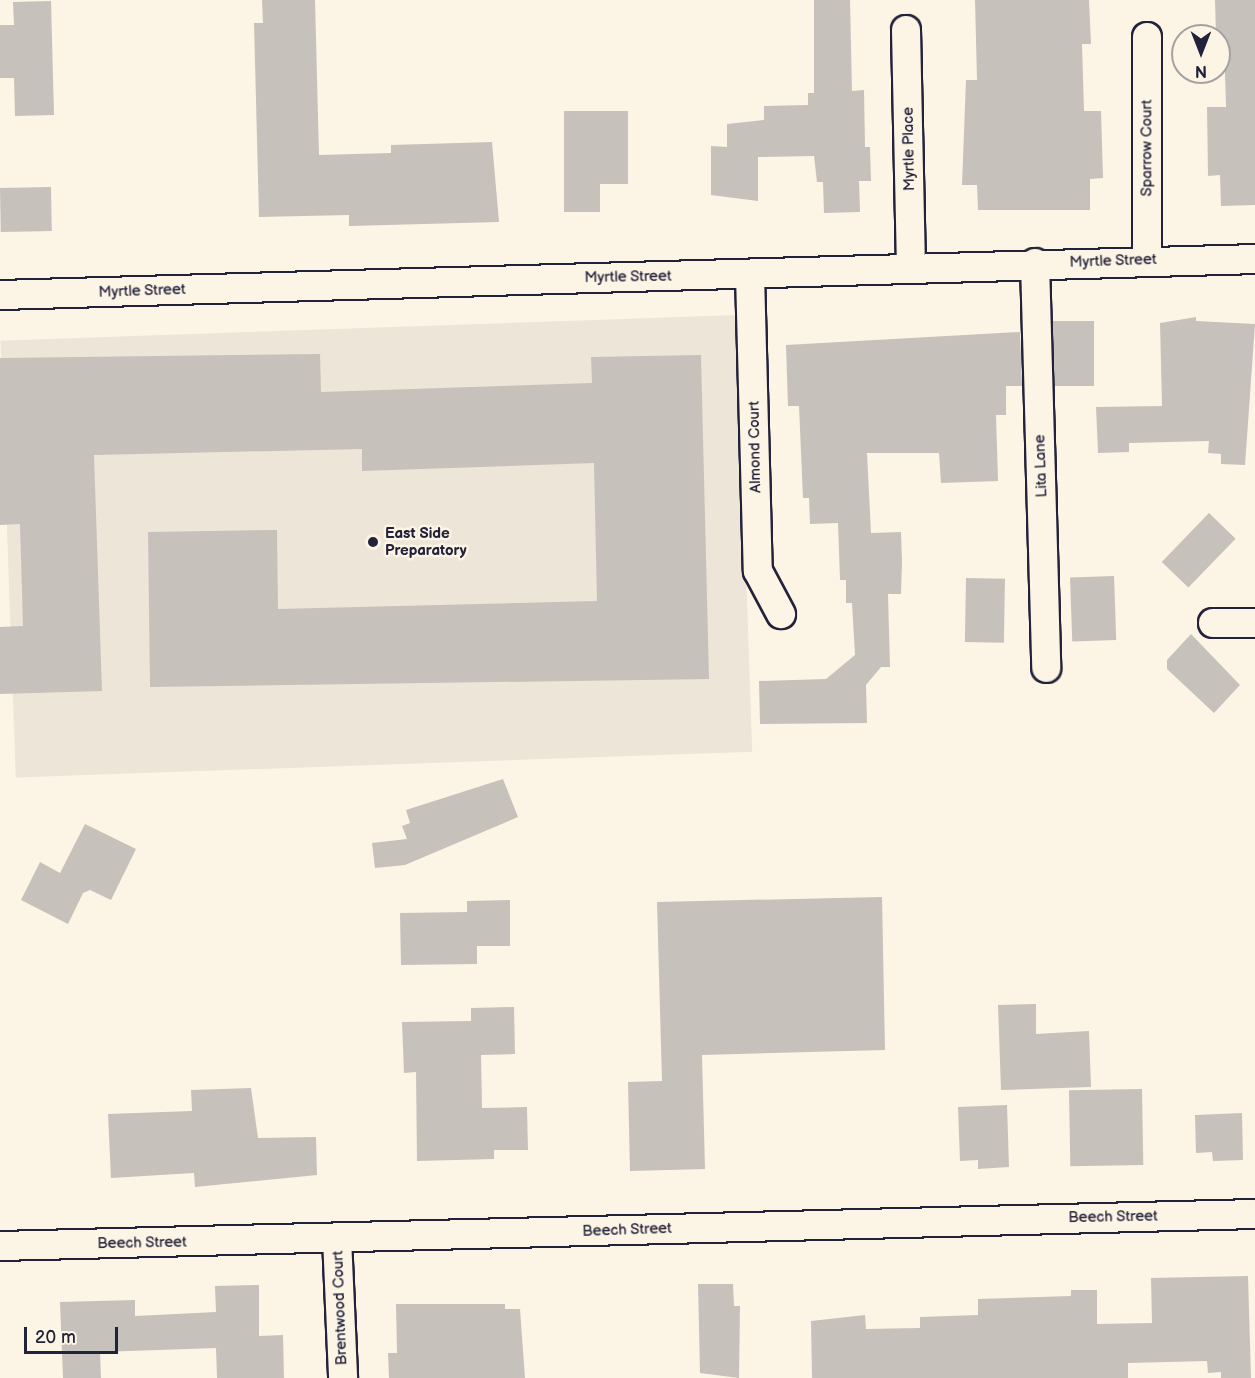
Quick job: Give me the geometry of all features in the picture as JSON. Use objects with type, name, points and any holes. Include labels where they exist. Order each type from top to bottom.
[{"type":"street","name":"Myrtle Place","points":[[906,30],[911,267]]},
{"type":"street","name":"Sparrow Court","points":[[1147,37],[1147,260]]},
{"type":"street","name":"Myrtle Street","points":[[0,295],[750,274],[1035,263],[1255,259]]},
{"type":"street","name":"Lita Lane","points":[[1035,263],[1046,668]]},
{"type":"street","name":"Almond Court","points":[[750,274],[758,571],[781,614]]},
{"type":"street","points":[[1213,623],[1255,622]]},
{"type":"street","name":"Beech Street","points":[[0,1246],[1255,1214]]},
{"type":"street","name":"Brentwood Court","points":[[337,1238],[343,1378]]},
{"type":"shaded area","name":"East Side Preparatory","points":[[737,315],[752,752],[16,777],[0,341]]},
{"type":"building","points":[[262,0],[315,0],[319,155],[391,153],[391,145],[492,142],[499,222],[349,226],[349,215],[259,217],[254,23],[263,23]]},
{"type":"building","points":[[814,0],[850,0],[852,91],[864,90],[865,147],[870,147],[871,181],[859,181],[860,212],[824,213],[823,182],[817,182],[814,156],[758,157],[758,201],[711,195],[711,146],[727,147],[727,124],[764,120],[764,106],[808,105],[808,93],[814,93]]},
{"type":"building","points":[[975,0],[1089,0],[1091,44],[1082,44],[1084,111],[1101,111],[1103,178],[1090,179],[1090,210],[978,210],[977,185],[962,185],[966,80],[977,80]]},
{"type":"building","points":[[1215,0],[1255,0],[1255,205],[1221,206],[1220,175],[1208,176],[1207,107],[1226,107],[1225,84],[1231,84],[1231,24],[1216,24]]},
{"type":"building","points":[[51,1],[54,115],[15,116],[14,78],[0,78],[0,25],[14,25],[13,2]]},
{"type":"building","points":[[564,111],[628,111],[628,184],[600,184],[600,212],[564,212]]},
{"type":"building","points":[[51,187],[52,231],[1,232],[0,188]]},
{"type":"building","points":[[1196,317],[1196,321],[1255,324],[1245,465],[1221,464],[1221,454],[1208,453],[1209,441],[1129,443],[1129,452],[1098,453],[1096,407],[1162,406],[1160,323]]},
{"type":"building","points":[[1053,321],[1094,321],[1094,386],[1053,386]]},
{"type":"building","points":[[1020,332],[1022,386],[1006,386],[1006,415],[996,415],[998,481],[941,483],[939,453],[867,453],[871,533],[901,532],[902,562],[901,594],[888,594],[890,667],[881,667],[866,685],[867,723],[760,724],[759,681],[826,679],[855,655],[852,603],[846,603],[846,580],[840,580],[838,523],[810,524],[809,498],[803,498],[799,406],[788,406],[786,345]]},
{"type":"building","points":[[320,354],[321,392],[592,383],[591,357],[701,355],[709,679],[150,687],[148,532],[277,530],[278,609],[597,601],[594,463],[362,471],[362,449],[94,455],[102,691],[0,694],[0,627],[23,626],[20,524],[0,525],[0,358]]},
{"type":"building","points":[[1209,513],[1236,539],[1188,588],[1162,562]]},
{"type":"building","points":[[1114,576],[1116,640],[1072,641],[1070,578]]},
{"type":"building","points":[[966,578],[1005,579],[1004,643],[965,642]]},
{"type":"building","points":[[1191,634],[1240,685],[1214,713],[1167,669],[1167,660]]},
{"type":"building","points":[[503,779],[518,817],[405,865],[375,868],[372,843],[407,839],[402,826],[410,823],[406,810]]},
{"type":"building","points":[[85,824],[136,849],[111,900],[90,890],[83,893],[68,924],[21,900],[40,862],[60,873]]},
{"type":"building","points":[[882,897],[885,1050],[702,1055],[705,1169],[630,1171],[628,1082],[662,1081],[657,902]]},
{"type":"building","points":[[510,900],[510,946],[477,946],[477,964],[401,965],[400,913],[467,912],[467,901]]},
{"type":"building","points":[[1036,1004],[1036,1034],[1089,1031],[1091,1087],[1001,1090],[998,1005]]},
{"type":"building","points":[[514,1007],[515,1054],[481,1055],[482,1108],[527,1107],[528,1150],[494,1150],[494,1159],[417,1161],[416,1072],[404,1073],[402,1022],[471,1021],[471,1008]]},
{"type":"building","points":[[251,1088],[258,1138],[316,1137],[317,1175],[195,1187],[194,1173],[111,1178],[108,1114],[192,1111],[191,1090]]},
{"type":"building","points":[[1142,1089],[1143,1165],[1070,1166],[1069,1090]]},
{"type":"building","points":[[1007,1105],[1009,1167],[978,1169],[978,1160],[960,1161],[958,1107]]},
{"type":"building","points":[[1242,1113],[1243,1160],[1213,1161],[1212,1152],[1196,1153],[1195,1115]]},
{"type":"building","points":[[1248,1276],[1251,1378],[1221,1378],[1221,1372],[1208,1373],[1207,1361],[1128,1363],[1128,1378],[812,1378],[811,1321],[865,1315],[866,1329],[920,1328],[920,1317],[978,1315],[978,1299],[1071,1296],[1071,1290],[1097,1290],[1097,1324],[1152,1323],[1151,1278]]},
{"type":"building","points":[[698,1284],[733,1284],[734,1306],[740,1306],[739,1378],[700,1373]]},
{"type":"building","points":[[259,1285],[259,1336],[283,1335],[284,1378],[217,1378],[216,1348],[100,1352],[101,1378],[63,1378],[60,1302],[135,1300],[135,1316],[216,1312],[215,1286]]},
{"type":"building","points":[[396,1304],[505,1304],[505,1309],[520,1309],[525,1378],[389,1378],[388,1353],[397,1353]]},
{"type":"place","name":"East Side Preparatory","points":[[373,542]]}]
